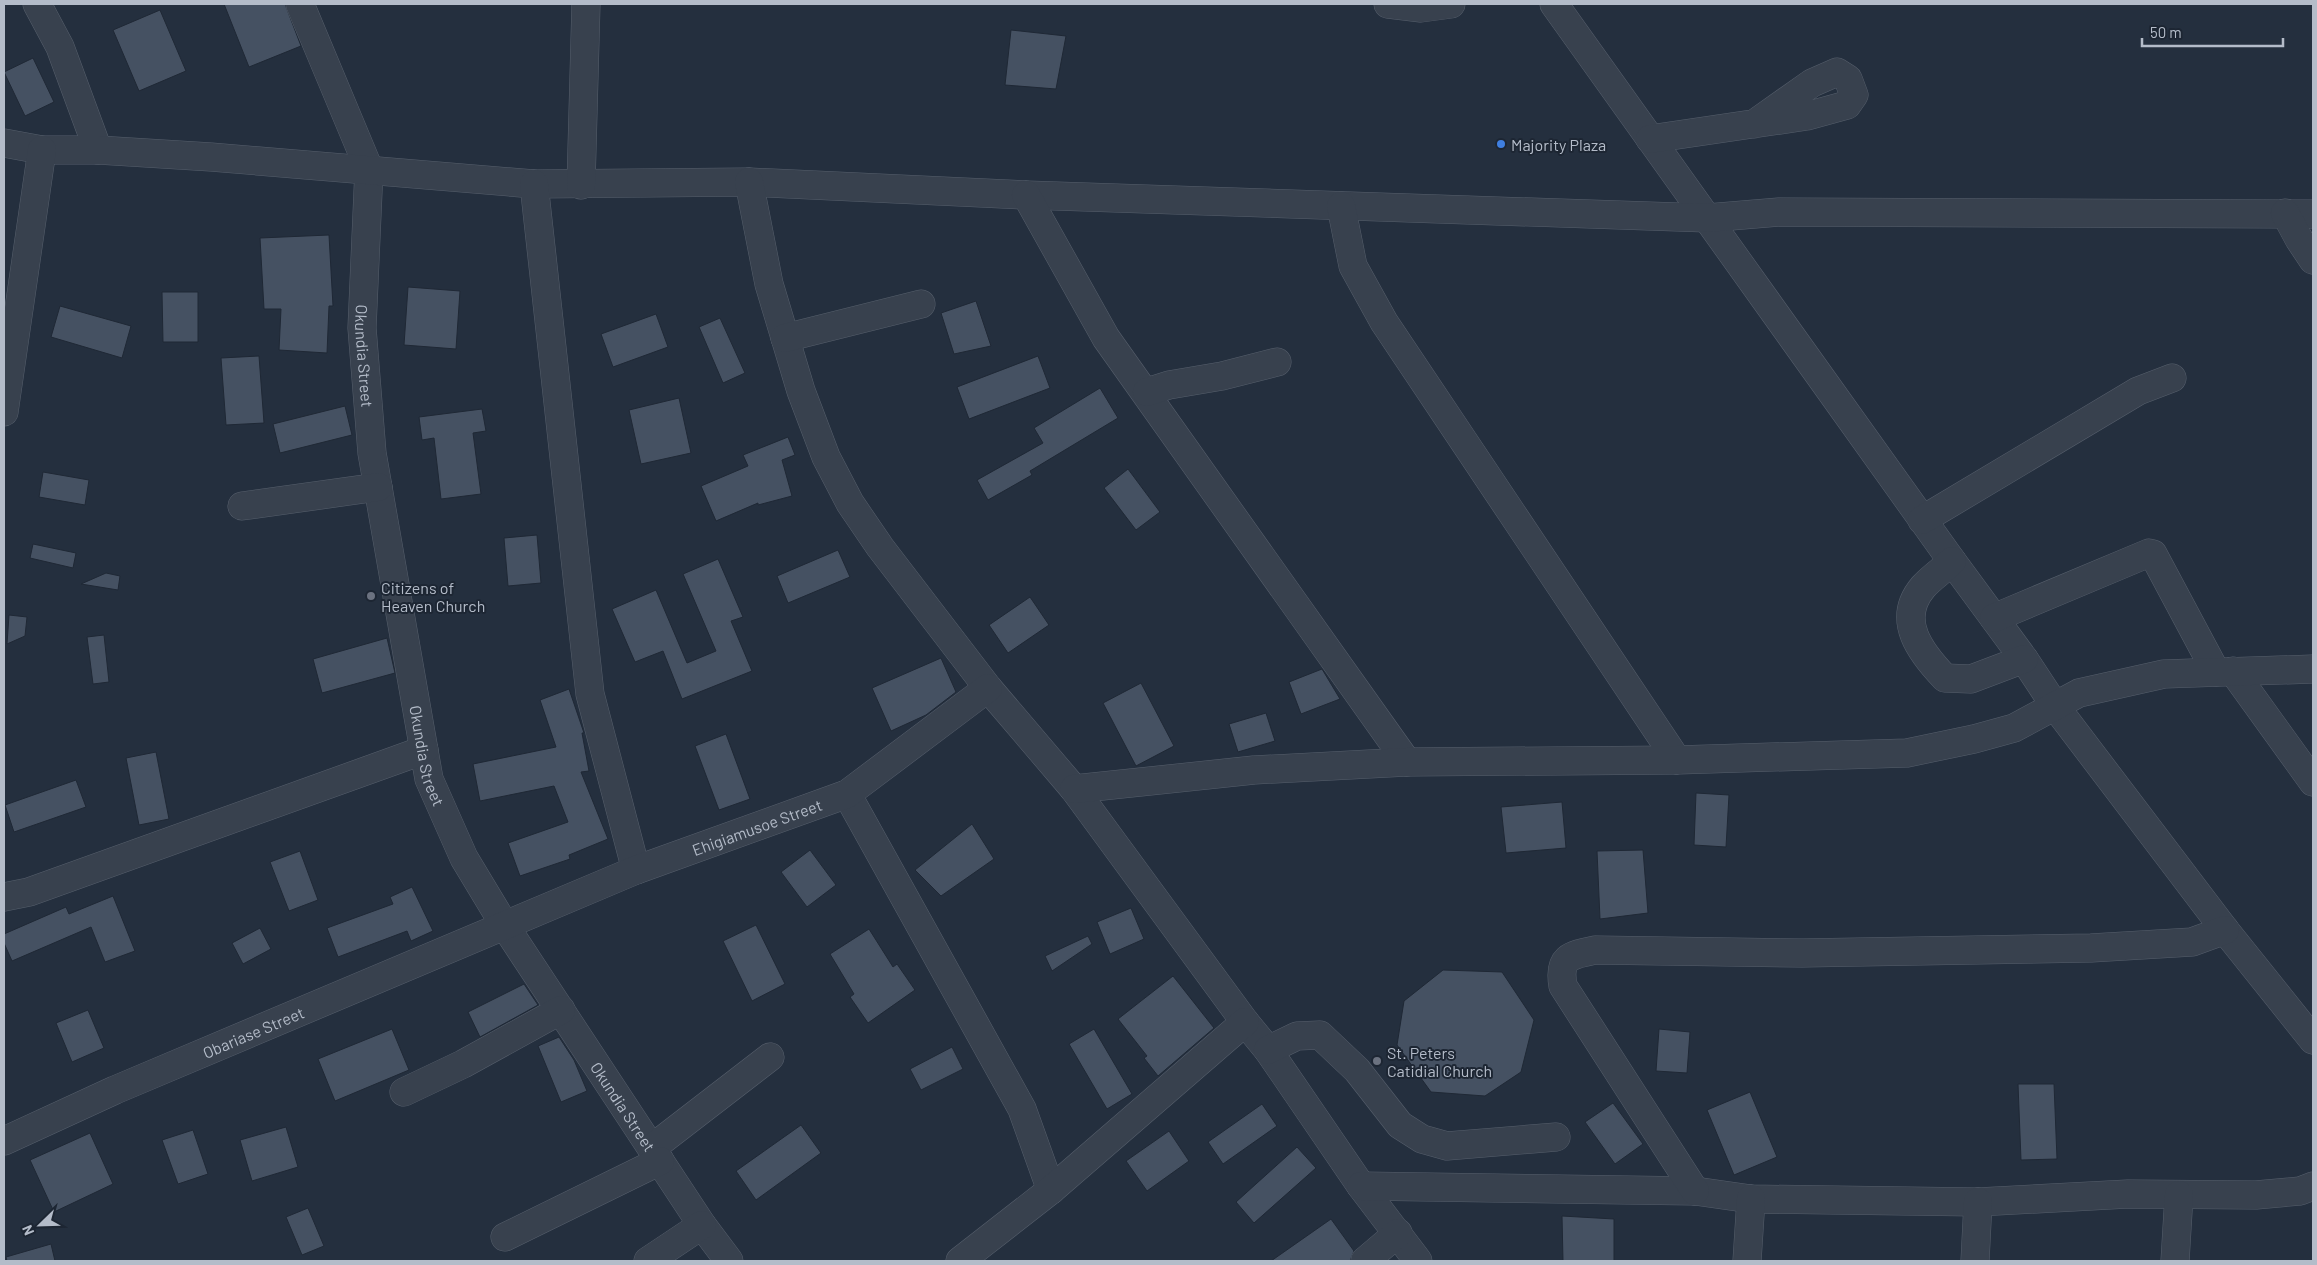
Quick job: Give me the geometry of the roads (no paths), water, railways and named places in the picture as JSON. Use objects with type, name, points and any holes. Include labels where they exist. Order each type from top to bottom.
[{"type":"street","points":[[36,4],[60,47],[98,150]]},
{"type":"street","points":[[300,4],[370,169]]},
{"type":"street","points":[[581,185],[586,4]]},
{"type":"street","points":[[1388,4],[1421,8],[1451,4]]},
{"type":"street","points":[[1554,4],[1952,562],[2024,659],[2055,706],[2225,930],[2301,1008],[2313,1040]]},
{"type":"street","points":[[1650,139],[1754,124]]},
{"type":"street","points":[[4,143],[42,150],[98,150],[370,169],[534,184],[750,182],[1026,195],[1708,218],[1779,212],[2313,214]]},
{"type":"street","points":[[4,412],[42,150]]},
{"type":"street","name":"Okundia Street","points":[[370,169],[362,328],[372,453],[429,779],[464,858],[505,926],[702,1225],[729,1261]]},
{"type":"street","points":[[750,182],[769,284],[801,391],[823,449],[850,503],[880,547],[988,688],[1074,789],[1245,1022],[1268,1050],[1361,1186],[1418,1261]]},
{"type":"street","points":[[534,184],[590,694],[636,870]]},
{"type":"street","points":[[1026,195],[1106,338],[1147,392],[1407,762]]},
{"type":"street","points":[[1342,206],[1353,266],[1384,322],[1677,760]]},
{"type":"street","points":[[2285,213],[2298,239],[2313,260]]},
{"type":"street","points":[[785,338],[921,304]]},
{"type":"street","points":[[1147,392],[1168,385],[1222,376],[1276,362]]},
{"type":"street","points":[[1922,520],[2138,391],[2172,378]]},
{"type":"street","points":[[242,506],[378,487]]},
{"type":"street","points":[[1994,618],[2113,567],[2149,553],[2153,554],[2225,671],[2313,782]]},
{"type":"street","points":[[1952,562],[1923,588],[1910,609],[1912,630],[1928,660],[1945,678],[1972,679],[2024,659]]},
{"type":"street","points":[[1074,789],[1254,770],[1407,762],[1677,760],[1907,753],[2014,728],[2079,693],[2164,674],[2313,669]]},
{"type":"street","name":"Ehigiamusoe Street","points":[[505,926],[636,870],[847,794],[988,688]]},
{"type":"street","points":[[4,897],[29,892],[424,750]]},
{"type":"street","points":[[847,794],[1022,1109],[1051,1190]]},
{"type":"street","name":"Obariase Street","points":[[4,1141],[124,1086],[505,926]]},
{"type":"street","points":[[1695,1191],[1563,986],[1561,973],[1563,964],[1572,954],[1595,950],[1802,953],[2091,948],[2192,942],[2225,930]]},
{"type":"street","points":[[404,1092],[463,1064],[561,1010]]},
{"type":"street","points":[[960,1261],[1051,1190],[1245,1022]]},
{"type":"street","points":[[1268,1050],[1297,1036],[1320,1035],[1357,1070],[1400,1125],[1422,1139],[1447,1146],[1556,1137]]},
{"type":"street","points":[[506,1237],[656,1154],[770,1058]]},
{"type":"street","points":[[1361,1186],[1695,1191],[1751,1199],[1978,1202],[2128,1194],[2256,1196],[2300,1191],[2313,1186]]},
{"type":"street","points":[[2175,1261],[2179,1195]]},
{"type":"street","points":[[1747,1261],[1751,1199]]},
{"type":"street","points":[[1975,1261],[1978,1202]]},
{"type":"street","points":[[648,1261],[702,1225]]},
{"type":"street","points":[[1365,1261],[1398,1233]]},
{"type":"place","name":"Majority Plaza","points":[[1501,144]]},
{"type":"place","name":"Citizens of Heaven Church","points":[[371,596]]},
{"type":"place","name":"St. Peters Catidial Church","points":[[1377,1061]]}]
